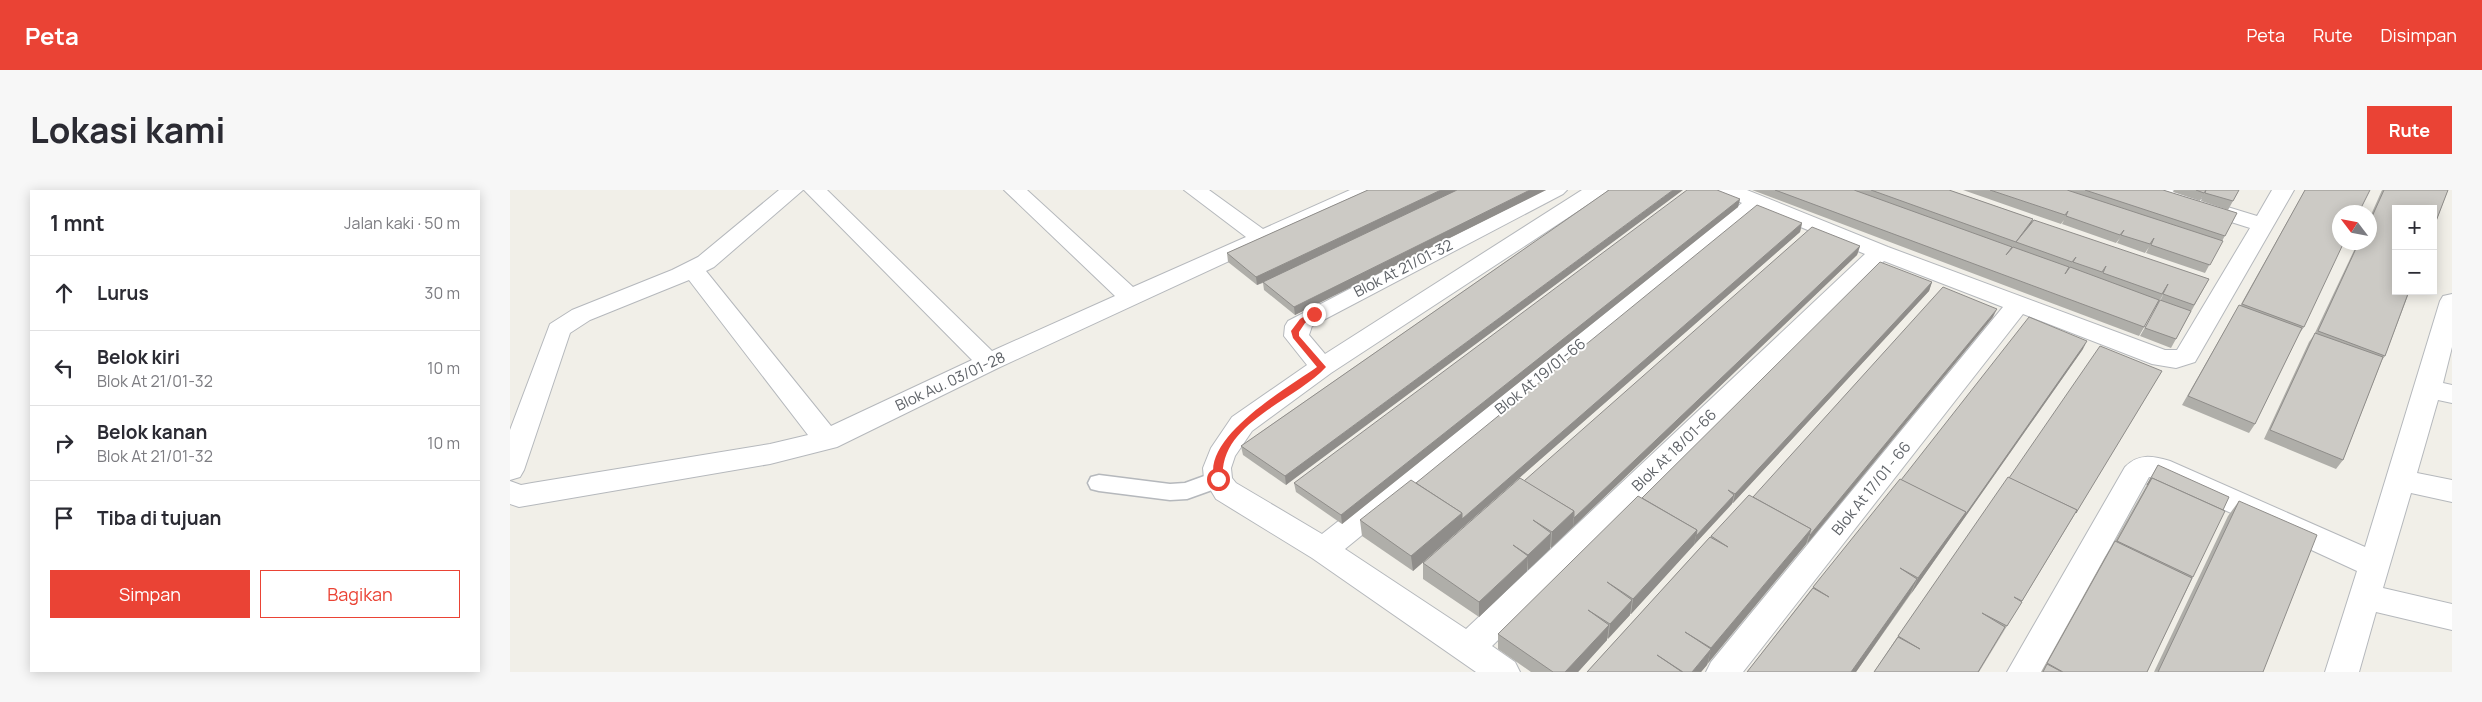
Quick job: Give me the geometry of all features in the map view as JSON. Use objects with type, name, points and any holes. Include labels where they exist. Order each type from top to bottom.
[{"type":"street","points":[[510,470],[558,329],[581,315],[693,270],[716,255],[792,190]]},
{"type":"street","points":[[815,190],[989,362]]},
{"type":"street","points":[[1015,190],[1130,298]]},
{"type":"street","points":[[1195,190],[1262,238]]},
{"type":"street","name":"Blok Au. 03/01-28","points":[[510,492],[519,496],[532,494],[770,454],[827,440],[989,362],[1367,190]]},
{"type":"street","name":"Blok At 21/01-32","points":[[1322,367],[1296,336],[1297,326],[1303,321],[1556,190]]},
{"type":"street","points":[[1503,672],[1324,550],[1226,490],[1218,479],[1217,468],[1221,455],[1242,424],[1322,367],[1597,190]]},
{"type":"street","points":[[1729,190],[1880,252],[2161,358],[2176,360],[2186,356],[2217,285],[2263,226],[2283,190]]},
{"type":"street","points":[[2150,190],[2263,226]]},
{"type":"street","name":"Blok At 19/01-66","points":[[1324,550],[1757,202]]},
{"type":"street","name":"Blok At 18/01-66","points":[[1468,648],[1880,252]]},
{"type":"street","points":[[693,270],[827,440]]},
{"type":"street","points":[[2342,672],[2400,480],[2440,392],[2452,302]]},
{"type":"street","name":"Blok At 17/01 - 66","points":[[1723,672],[2018,304]]},
{"type":"street","points":[[2024,672],[2135,474],[2143,466],[2160,468],[2374,564]]},
{"type":"street","points":[[2400,480],[2452,491]]},
{"type":"street","points":[[2365,597],[2452,617]]},
{"type":"lane","points":[[1099,483],[1170,492],[1186,491],[1218,479]]},
{"type":"building","points":[[1368,190],[1441,190],[1256,277],[1227,253]]},
{"type":"building","points":[[1457,190],[1530,190],[1294,307],[1263,282]]},
{"type":"building","points":[[1609,190],[1673,190],[1285,476],[1241,446]]},
{"type":"building","points":[[1687,190],[1717,190],[1740,199],[1341,515],[1294,483]]},
{"type":"building","points":[[1775,190],[1854,190],[2012,247],[2006,255],[2013,247],[2069,267],[2065,274],[2070,267],[2159,300],[2144,327]]},
{"type":"building","points":[[1871,190],[1949,190],[2033,219],[2016,242]]},
{"type":"building","points":[[1990,190],[2067,190],[2223,241],[2210,265],[2151,245],[2154,238],[2150,244],[2121,235],[2124,230],[2120,235],[2066,216],[2068,211],[2065,215]]},
{"type":"building","points":[[2085,190],[2163,190],[2237,213],[2225,236]]},
{"type":"building","points":[[2206,190],[2239,190],[2233,201],[2205,193]]},
{"type":"building","points":[[2305,190],[2370,190],[2362,205],[2332,205],[2332,250],[2340,250],[2304,327],[2242,304]]},
{"type":"building","points":[[2384,190],[2448,190],[2437,219],[2437,205],[2392,205],[2392,295],[2408,295],[2385,356],[2318,331],[2355,250],[2377,250],[2377,206]]},
{"type":"building","points":[[1757,205],[1802,223],[1462,519],[1462,513],[1416,483]]},
{"type":"building","points":[[2034,220],[2209,279],[2194,305],[2163,294],[2168,284],[2162,294],[2103,273],[2106,266],[2102,272],[2073,262],[2076,257],[2072,262],[2016,242]]},
{"type":"building","points":[[1812,227],[1860,246],[1574,518],[1574,511],[1524,481]]},
{"type":"building","points":[[1880,262],[1932,282],[1735,494],[1728,490],[1734,495],[1696,536],[1697,530],[1642,498]]},
{"type":"building","points":[[1943,287],[1997,309],[1810,535],[1811,529],[1753,497]]},
{"type":"building","points":[[2160,300],[2191,311],[2176,339],[2145,328]]},
{"type":"building","points":[[2239,305],[2302,328],[2255,424],[2188,396]]},
{"type":"building","points":[[2029,317],[2087,341],[1963,518],[1966,512],[1901,480]]},
{"type":"building","points":[[2315,333],[2383,357],[2343,460],[2270,430]]},
{"type":"building","points":[[2100,346],[2162,371],[2076,513],[2077,510],[2009,478]]},
{"type":"building","points":[[2158,465],[2229,497],[2223,510],[2152,478],[2147,485]]},
{"type":"building","points":[[2008,477],[2077,510],[2022,601],[2014,597],[2022,602],[2007,626],[1982,613],[2005,627],[1978,672],[1874,672],[1898,637],[1920,649],[1898,636]]},
{"type":"building","points":[[1520,478],[1574,511],[1552,532],[1533,520],[1551,533],[1528,555],[1513,545],[1528,556],[1479,602],[1423,563]]},
{"type":"building","points":[[2152,478],[2225,511],[2193,577],[2117,541]]},
{"type":"building","points":[[1900,479],[1966,512],[1918,578],[1900,568],[1917,579],[1851,672],[1747,672],[1813,588],[1829,597],[1813,587]]},
{"type":"building","points":[[1411,480],[1462,513],[1411,556],[1360,520]]},
{"type":"building","points":[[1749,495],[1811,529],[1711,648],[1685,632],[1711,649],[1692,672],[1683,672],[1657,655],[1682,672],[1587,672],[1710,537],[1728,547],[1711,536]]},
{"type":"building","points":[[1638,496],[1697,530],[1633,599],[1607,582],[1632,600],[1610,624],[1588,610],[1609,625],[1565,672],[1553,672],[1498,634]]},
{"type":"building","points":[[2239,501],[2317,535],[2263,672],[2158,672]]},
{"type":"building","points":[[2115,541],[2192,578],[2147,672],[2063,672],[2047,663]]},
{"type":"building","points":[[2047,664],[2062,672],[2043,672]]},
{"type":"route","points":[[1218,479],[1217,468],[1221,455],[1242,424],[1322,367],[1296,336],[1295,331],[1297,326],[1314,314]]}]
